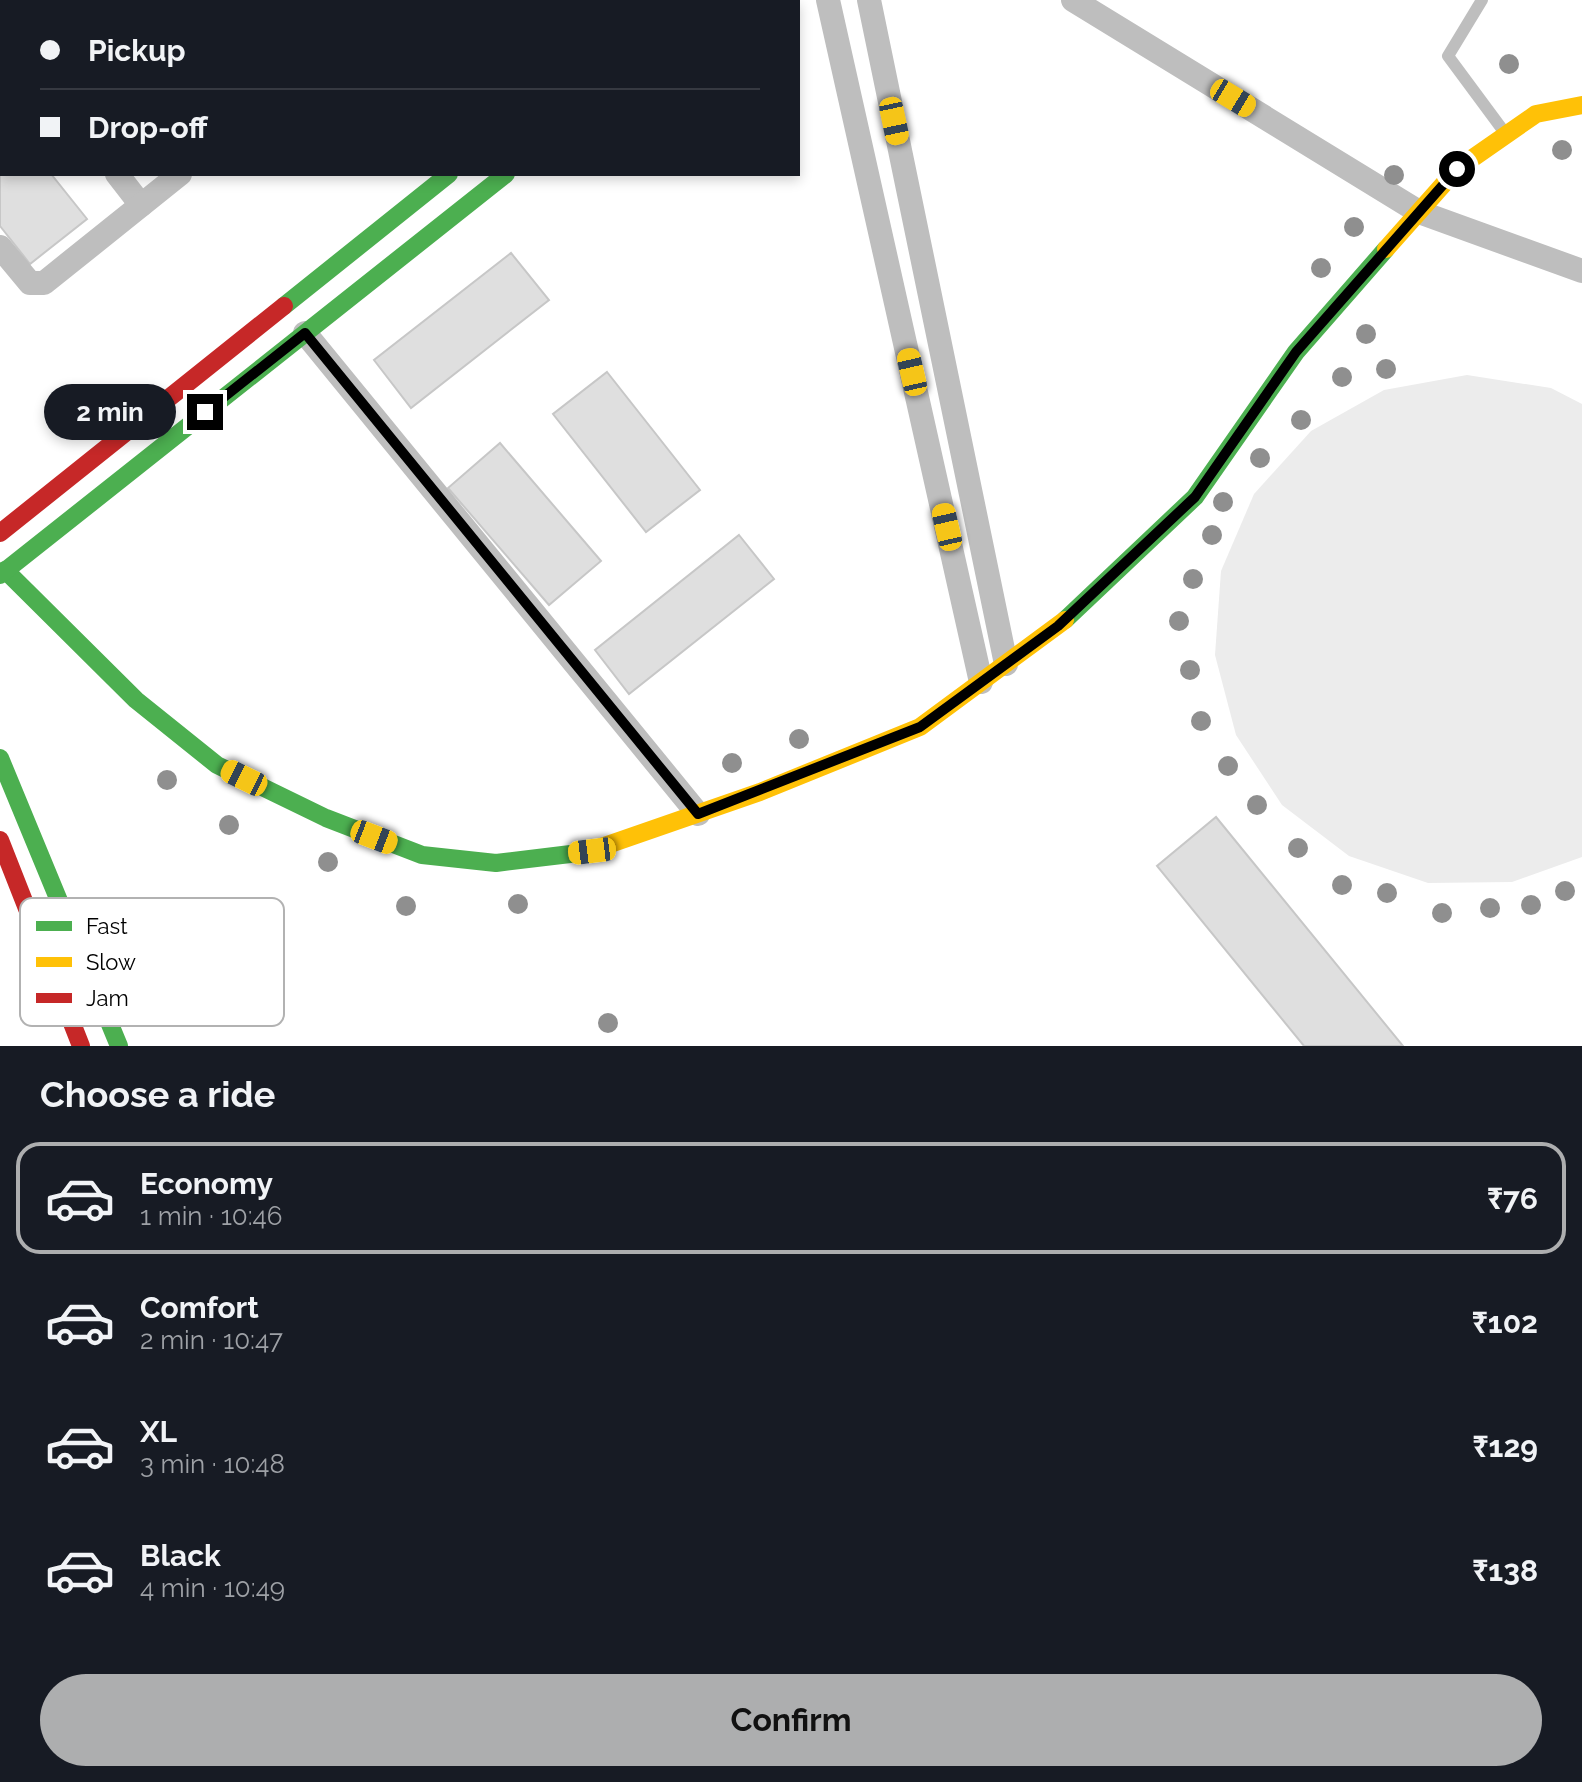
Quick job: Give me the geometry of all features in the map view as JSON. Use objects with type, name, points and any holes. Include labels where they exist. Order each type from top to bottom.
[{"type":"street","points":[[828,0],[981,682]]},
{"type":"street","points":[[869,0],[1006,664]]},
{"type":"street","points":[[1073,0],[1419,212],[1582,271]]},
{"type":"street","points":[[503,176],[3,572],[136,700],[217,765],[326,818],[422,855],[496,863],[592,851],[698,814],[920,727],[1058,626],[1195,497],[1296,352],[1457,169],[1536,114],[1582,105]]},
{"type":"street","points":[[119,176],[141,205]]},
{"type":"street","points":[[0,247],[30,283],[44,283],[177,176]]},
{"type":"street","points":[[0,533],[446,176]]},
{"type":"street","points":[[305,333],[698,814]]},
{"type":"street","points":[[0,758],[58,898]]},
{"type":"street","points":[[0,840],[23,898]]},
{"type":"street","points":[[73,1026],[81,1046]]},
{"type":"street","points":[[111,1026],[119,1046]]},
{"type":"lane","points":[[1482,0],[1448,56],[1507,135]]},
{"type":"shaded area","points":[[1467,375],[1551,388],[1582,404],[1582,857],[1512,882],[1428,883],[1349,856],[1282,805],[1236,735],[1215,655],[1221,571],[1254,494],[1311,431],[1384,390]]},
{"type":"building","points":[[0,176],[53,176],[87,219],[30,264],[0,226]]},
{"type":"building","points":[[511,253],[549,300],[411,408],[374,360]]},
{"type":"building","points":[[607,372],[700,490],[646,532],[553,414]]},
{"type":"building","points":[[500,443],[601,561],[549,605],[448,488]]},
{"type":"building","points":[[739,535],[774,579],[629,694],[595,650]]},
{"type":"building","points":[[1216,817],[1403,1046],[1304,1046],[1157,866]]},
{"type":"traffic: fast","points":[[284,306],[446,176]]},
{"type":"traffic: fast","points":[[0,575],[503,176]]},
{"type":"traffic: fast","points":[[1065,620],[1195,497],[1296,352],[1386,249]]},
{"type":"traffic: fast","points":[[5,570],[136,700],[217,765],[326,818],[422,855],[496,863],[587,852]]},
{"type":"traffic: fast","points":[[0,758],[58,898]]},
{"type":"traffic: fast","points":[[111,1026],[119,1046]]},
{"type":"traffic: slow","points":[[1386,249],[1457,169],[1536,114],[1582,105]]},
{"type":"traffic: slow","points":[[587,852],[760,792],[920,727],[1065,620]]},
{"type":"traffic: jam","points":[[0,533],[284,306]]},
{"type":"traffic: jam","points":[[0,840],[23,898]]},
{"type":"traffic: jam","points":[[73,1026],[81,1046]]},
{"type":"route","points":[[205,412],[305,333],[698,814],[920,727],[1058,626],[1195,497],[1296,352],[1457,169]]}]
